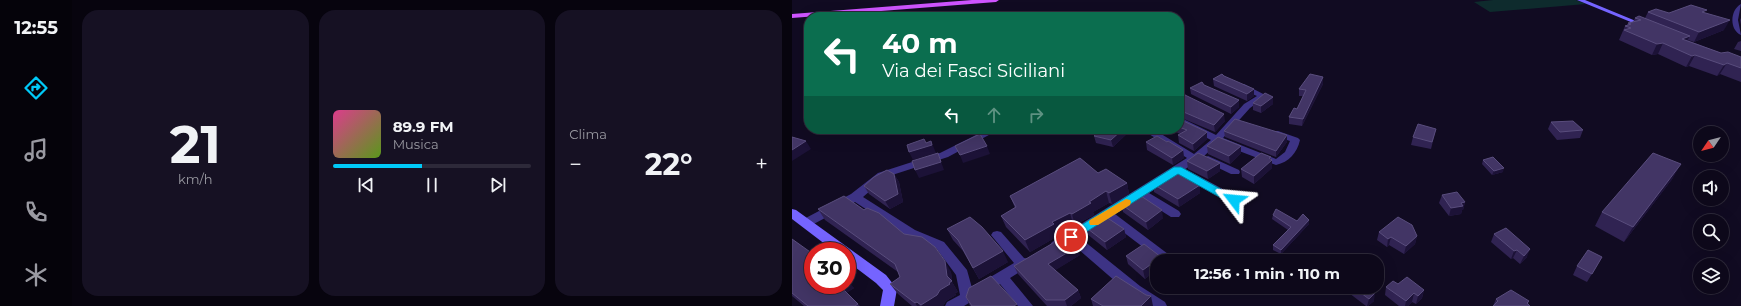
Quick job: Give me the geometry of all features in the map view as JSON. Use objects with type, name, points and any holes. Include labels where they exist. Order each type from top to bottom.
[{"type":"main road","points":[[843,12],[996,0]]},
{"type":"main road","points":[[1580,0],[1653,29]]},
{"type":"main road","points":[[792,16],[804,15]]},
{"type":"main road","points":[[792,212],[831,242]]},
{"type":"main road","points":[[856,261],[881,279],[890,289],[887,306]]},
{"type":"street","points":[[1741,6],[1734,23],[1741,33]]},
{"type":"street","points":[[1047,250],[1071,237],[1178,170],[1217,139],[1230,118],[1244,105],[1263,96],[1228,80]]},
{"type":"street","points":[[1230,118],[1247,124]]},
{"type":"street","points":[[1184,122],[1217,139],[1276,162],[1283,160],[1294,147],[1295,140],[1267,131]]},
{"type":"street","points":[[806,223],[855,197],[882,175],[944,155],[985,134]]},
{"type":"street","points":[[1155,134],[1197,156],[1235,172]]},
{"type":"street","points":[[1178,170],[1234,200]]},
{"type":"street","points":[[1142,192],[1175,214]]},
{"type":"street","points":[[855,197],[911,233],[940,245],[962,274],[967,297]]},
{"type":"street","points":[[1108,214],[1160,254]]},
{"type":"street","points":[[997,235],[1022,264]]},
{"type":"street","points":[[1071,237],[1135,290],[1160,306]]},
{"type":"street","points":[[952,306],[1034,257]]},
{"type":"street","points":[[1001,276],[1026,306]]},
{"type":"green space","points":[[1493,0],[1576,0],[1586,4],[1490,12],[1474,2]]},
{"type":"building","points":[[1691,5],[1707,10],[1702,12],[1730,20],[1699,32],[1648,12],[1656,9],[1669,13]]},
{"type":"building","points":[[1639,16],[1690,36],[1682,39],[1721,53],[1728,52],[1741,57],[1741,68],[1727,63],[1724,65],[1695,55],[1692,56],[1663,43],[1657,44],[1624,30],[1631,28],[1625,26],[1631,24],[1628,23],[1641,20],[1635,18]]},
{"type":"building","points":[[1222,74],[1254,89],[1247,94],[1213,79]]},
{"type":"building","points":[[1310,74],[1323,77],[1303,119],[1289,117],[1294,108],[1297,109],[1306,90],[1299,89]]},
{"type":"building","points":[[1202,82],[1204,85],[1239,100],[1231,107],[1190,88]]},
{"type":"building","points":[[1265,93],[1273,97],[1261,106],[1253,103]]},
{"type":"building","points":[[1184,94],[1224,114],[1214,125],[1184,112]]},
{"type":"building","points":[[1235,119],[1287,135],[1276,151],[1224,131]]},
{"type":"building","points":[[1184,121],[1207,132],[1193,144],[1178,135],[1184,134],[1184,132],[1187,130],[1184,129]]},
{"type":"building","points":[[1573,121],[1583,130],[1560,132],[1551,122]]},
{"type":"building","points":[[1418,124],[1436,129],[1432,142],[1413,137]]},
{"type":"building","points":[[980,134],[987,146],[960,155],[955,146]]},
{"type":"building","points":[[1096,134],[1118,134],[1111,140],[1094,136]]},
{"type":"building","points":[[1157,136],[1183,150],[1172,158],[1146,142]]},
{"type":"building","points":[[792,137],[806,141],[792,150]]},
{"type":"building","points":[[1218,137],[1241,146],[1229,156],[1207,146]]},
{"type":"building","points":[[924,139],[926,143],[931,141],[932,145],[909,152],[907,145]]},
{"type":"building","points":[[938,153],[941,162],[915,170],[912,161]]},
{"type":"building","points":[[1198,153],[1220,163],[1207,171],[1187,161]]},
{"type":"building","points":[[1261,153],[1271,157],[1269,158],[1272,160],[1254,176],[1241,169]]},
{"type":"building","points":[[1653,153],[1681,164],[1633,227],[1602,212]]},
{"type":"building","points":[[1493,157],[1504,168],[1494,171],[1483,160]]},
{"type":"building","points":[[1080,158],[1098,173],[1106,169],[1127,183],[1109,193],[1106,191],[1089,202],[1091,203],[1072,214],[1070,213],[1052,222],[1054,224],[1025,240],[1001,216],[1016,207],[1010,196]]},
{"type":"building","points":[[1177,168],[1197,179],[1193,181],[1200,185],[1178,199],[1153,184]]},
{"type":"building","points":[[887,170],[894,174],[898,194],[885,201],[864,186],[874,177]]},
{"type":"building","points":[[1457,192],[1465,202],[1461,203],[1463,206],[1451,208],[1442,195]]},
{"type":"building","points":[[1138,194],[1162,210],[1146,222],[1121,204]]},
{"type":"building","points":[[844,196],[864,210],[867,208],[879,213],[904,234],[922,237],[935,247],[945,261],[947,276],[952,281],[949,283],[950,284],[940,290],[937,295],[921,305],[917,302],[915,303],[890,284],[900,277],[895,264],[818,209]]},
{"type":"building","points":[[1276,209],[1297,221],[1303,214],[1309,220],[1281,250],[1273,245],[1291,227],[1273,215]]},
{"type":"building","points":[[1103,215],[1124,229],[1105,242],[1084,226]]},
{"type":"building","points":[[970,217],[982,227],[1003,251],[973,268],[958,240],[947,229]]},
{"type":"building","points":[[1398,217],[1412,225],[1417,236],[1406,246],[1391,237],[1388,239],[1379,232]]},
{"type":"building","points":[[1506,228],[1530,249],[1524,256],[1517,250],[1514,251],[1494,234]]},
{"type":"building","points":[[1065,236],[1077,247],[1048,264],[1078,290],[1065,300],[1046,300],[1014,266]]},
{"type":"building","points":[[792,239],[804,248],[804,294],[848,294],[858,304],[855,306],[808,306],[792,293]]},
{"type":"building","points":[[1144,244],[1157,254],[1150,254],[1150,265],[1143,270],[1126,256]]},
{"type":"building","points":[[1588,250],[1602,257],[1592,274],[1577,266]]},
{"type":"building","points":[[991,276],[1017,304],[1014,306],[972,306],[966,297],[969,288]]},
{"type":"building","points":[[1116,276],[1146,295],[1151,296],[1141,306],[1103,306],[1091,299]]},
{"type":"building","points":[[1407,277],[1424,290],[1418,296],[1414,293],[1406,301],[1386,287],[1393,281],[1398,284]]},
{"type":"building","points":[[1511,290],[1529,301],[1527,303],[1530,306],[1493,306],[1498,301],[1496,299]]},
{"type":"building","points":[[1362,294],[1374,294],[1369,299]]},
{"type":"slow traffic","points":[[1094,222],[1126,202]]},
{"type":"route","points":[[1071,237],[1178,170],[1234,200]]}]
